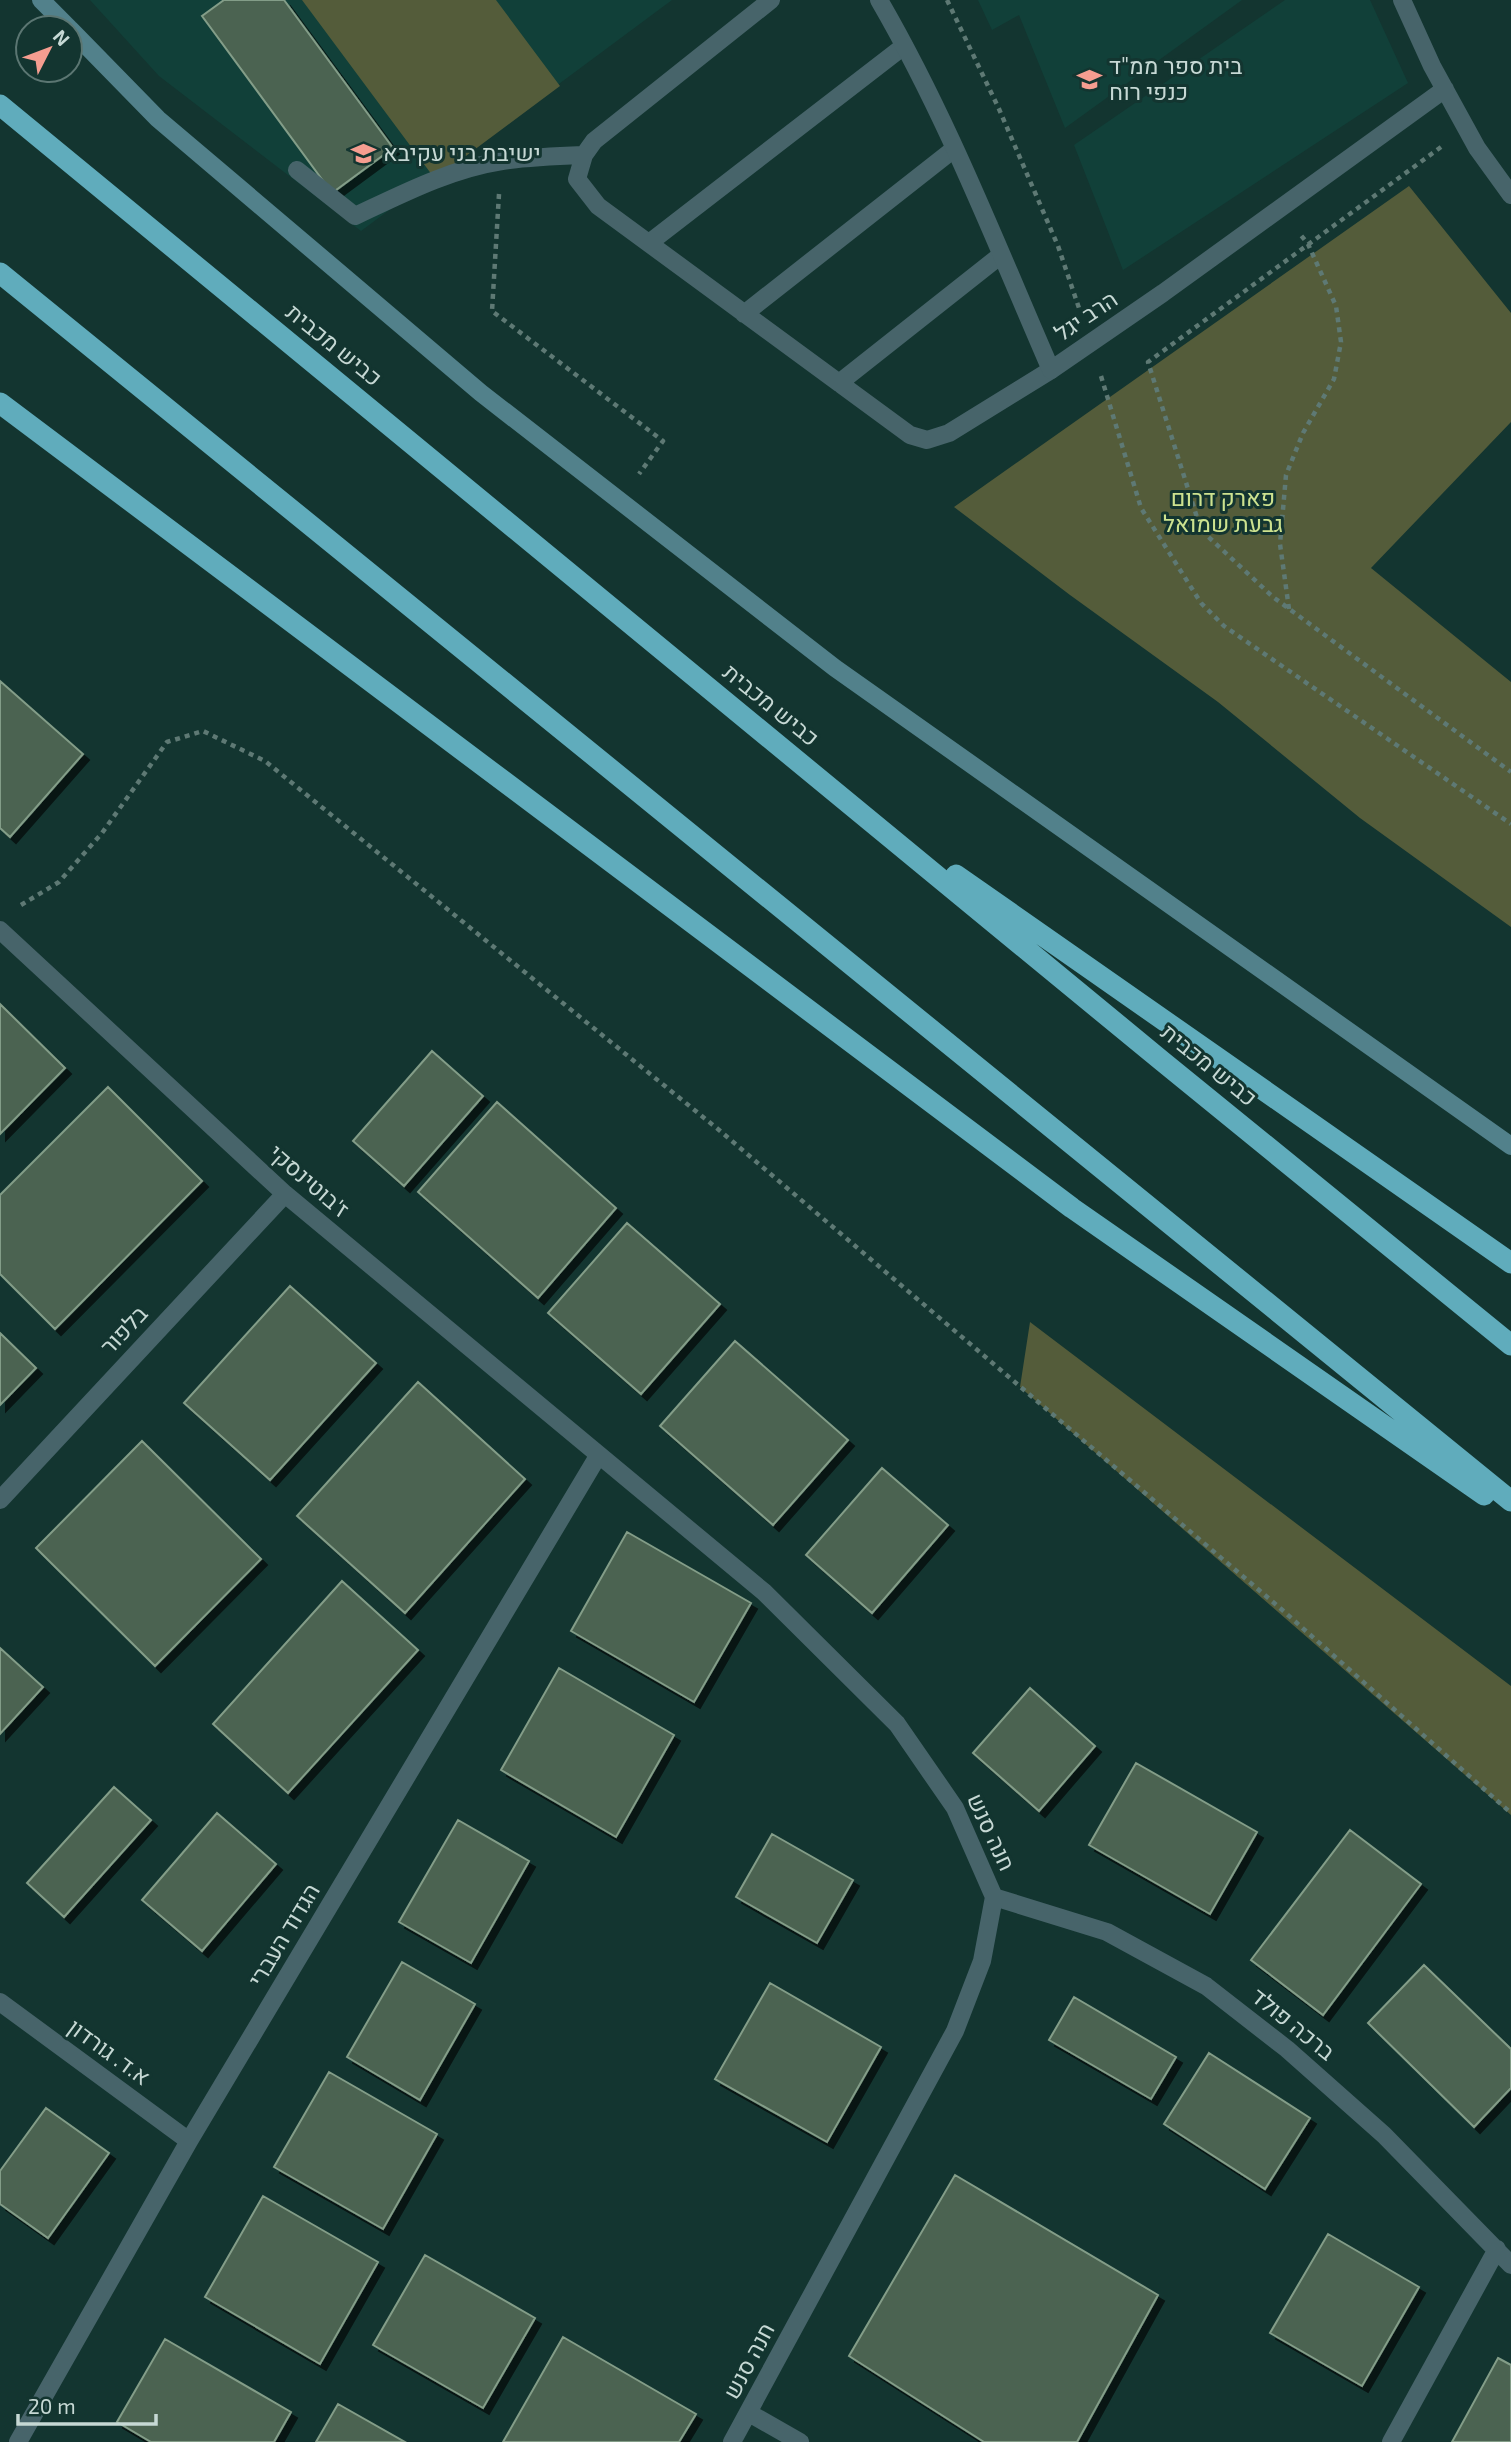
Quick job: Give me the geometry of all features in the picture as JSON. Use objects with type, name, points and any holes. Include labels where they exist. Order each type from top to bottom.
[{"type":"highway","name":"כביש מכבית","points":[[0,105],[1511,1345]]},
{"type":"highway","points":[[0,273],[1511,1501]]},
{"type":"highway","points":[[0,403],[1061,1200],[1511,1514]]},
{"type":"highway","points":[[824,783],[1511,1263]]},
{"type":"main road","points":[[41,0],[55,14]]},
{"type":"main road","points":[[84,44],[158,119],[481,393],[835,668],[1511,1146]]},
{"type":"street","points":[[771,0],[594,141],[584,155],[577,179],[598,206],[910,435],[928,440],[949,433],[1051,370]]},
{"type":"street","name":"הרב יגל","points":[[879,0],[954,149],[1051,370],[1445,89]]},
{"type":"street","points":[[1402,0],[1477,148],[1511,195]]},
{"type":"street","points":[[649,243],[904,46]]},
{"type":"street","points":[[744,314],[954,149]]},
{"type":"street","points":[[296,170],[355,216],[420,186],[467,169],[501,161],[584,155]]},
{"type":"street","points":[[839,383],[1001,255]]},
{"type":"street","name":"ז'בוטינסקי","points":[[0,930],[285,1194],[598,1456]]},
{"type":"street","name":"בלפור","points":[[0,1500],[285,1194]]},
{"type":"street","name":"חנה סנש","points":[[598,1456],[764,1592],[897,1724],[955,1808],[994,1897],[982,1961],[955,2031],[732,2442]]},
{"type":"street","name":"הגדוד העברי","points":[[18,2442],[189,2141],[598,1456]]},
{"type":"street","name":"ברכה פולד","points":[[994,1897],[1107,1932],[1206,1986],[1287,2049],[1384,2135],[1511,2265]]},
{"type":"street","name":"א.ד. גורדון","points":[[0,2002],[189,2141]]},
{"type":"street","points":[[1391,2442],[1497,2249]]},
{"type":"street","points":[[749,2413],[800,2442]]},
{"type":"path","points":[[947,0],[999,109],[1058,246],[1091,342],[1141,508],[1200,603],[1224,626],[1511,824]]},
{"type":"path","points":[[1466,128],[1148,362],[1201,530],[1289,610],[1511,772]]},
{"type":"path","points":[[501,161],[492,311],[663,441],[620,501]]},
{"type":"path","points":[[1279,209],[1308,244],[1336,306],[1341,342],[1334,379],[1303,433],[1286,475],[1280,544],[1289,610]]},
{"type":"path","points":[[12,911],[60,882],[102,832],[166,742],[203,731],[265,761],[719,1129],[1280,1608],[1511,1813]]},
{"type":"shaded area","name":"ישיבת בני עקיבא","points":[[90,0],[672,0],[361,231],[159,76]]},
{"type":"shaded area","name":"בית ספר ממ\"ד כנפי רוח","points":[[978,0],[1242,0],[1065,128],[1019,15],[992,30]]},
{"type":"shaded area","points":[[1285,0],[1370,0],[1408,83],[1123,270],[1074,145]]},
{"type":"green space","points":[[302,0],[496,0],[560,86],[435,179]]},
{"type":"green space","name":"פארק דרום גבעת שמואל","points":[[1409,186],[1511,313],[1511,422],[1371,568],[1511,682],[1511,927],[1360,818],[1218,702],[954,507]]},
{"type":"green space","points":[[1030,1322],[1511,1686],[1511,1815],[1020,1387]]},
{"type":"building","points":[[224,0],[284,0],[393,148],[332,193],[202,16]]},
{"type":"building","points":[[0,681],[83,754],[10,837],[0,828]]},
{"type":"building","points":[[0,1004],[65,1068],[0,1134]]},
{"type":"building","points":[[432,1051],[483,1096],[404,1186],[353,1141]]},
{"type":"building","points":[[108,1087],[202,1181],[55,1329],[0,1274],[0,1195]]},
{"type":"building","points":[[497,1102],[616,1208],[538,1298],[418,1192]]},
{"type":"building","points":[[627,1223],[720,1304],[641,1394],[548,1313]]},
{"type":"building","points":[[290,1286],[376,1363],[270,1480],[184,1403]]},
{"type":"building","points":[[0,1333],[36,1368],[0,1405]]},
{"type":"building","points":[[735,1341],[848,1440],[773,1525],[660,1426]]},
{"type":"building","points":[[418,1382],[525,1479],[405,1613],[297,1516]]},
{"type":"building","points":[[142,1441],[261,1559],[155,1666],[36,1548]]},
{"type":"building","points":[[882,1468],[948,1525],[872,1613],[806,1555]]},
{"type":"building","points":[[627,1532],[751,1603],[694,1702],[571,1631]]},
{"type":"building","points":[[342,1581],[418,1650],[288,1793],[213,1724]]},
{"type":"building","points":[[0,1648],[43,1687],[0,1734]]},
{"type":"building","points":[[559,1668],[674,1735],[616,1837],[501,1770]]},
{"type":"building","points":[[1030,1688],[1095,1746],[1039,1811],[973,1753]]},
{"type":"building","points":[[1136,1763],[1257,1832],[1210,1914],[1089,1845]]},
{"type":"building","points":[[114,1787],[151,1820],[64,1917],[27,1883]]},
{"type":"building","points":[[217,1813],[276,1864],[202,1951],[142,1900]]},
{"type":"building","points":[[458,1820],[529,1861],[471,1963],[399,1922]]},
{"type":"building","points":[[1350,1830],[1421,1884],[1323,2015],[1251,1960]]},
{"type":"building","points":[[772,1834],[853,1880],[817,1943],[736,1897]]},
{"type":"building","points":[[402,1962],[475,2004],[420,2100],[347,2057]]},
{"type":"building","points":[[1424,1965],[1511,2049],[1511,2088],[1474,2127],[1368,2023]]},
{"type":"building","points":[[770,1983],[881,2047],[827,2142],[715,2079]]},
{"type":"building","points":[[1074,1997],[1176,2057],[1151,2099],[1049,2040]]},
{"type":"building","points":[[1209,2053],[1310,2118],[1265,2189],[1164,2124]]},
{"type":"building","points":[[329,2072],[437,2134],[383,2229],[274,2167]]},
{"type":"building","points":[[46,2108],[109,2153],[48,2238],[0,2204],[0,2171]]},
{"type":"building","points":[[955,2175],[1158,2295],[1077,2442],[984,2442],[849,2356]]},
{"type":"building","points":[[263,2196],[378,2262],[320,2364],[205,2297]]},
{"type":"building","points":[[1328,2234],[1419,2287],[1362,2386],[1270,2333]]},
{"type":"building","points":[[425,2255],[535,2318],[483,2408],[373,2345]]},
{"type":"building","points":[[563,2337],[696,2414],[679,2442],[503,2442]]},
{"type":"building","points":[[165,2339],[291,2412],[274,2442],[151,2442],[117,2422]]},
{"type":"building","points":[[1498,2358],[1511,2365],[1511,2442],[1452,2442]]},
{"type":"building","points":[[338,2404],[405,2442],[316,2442]]},
{"type":"place","name":"בית ספר ממ\"ד כנפי רוח","points":[[1089,79]]},
{"type":"place","name":"ישיבת בני עקיבא","points":[[363,153]]}]
